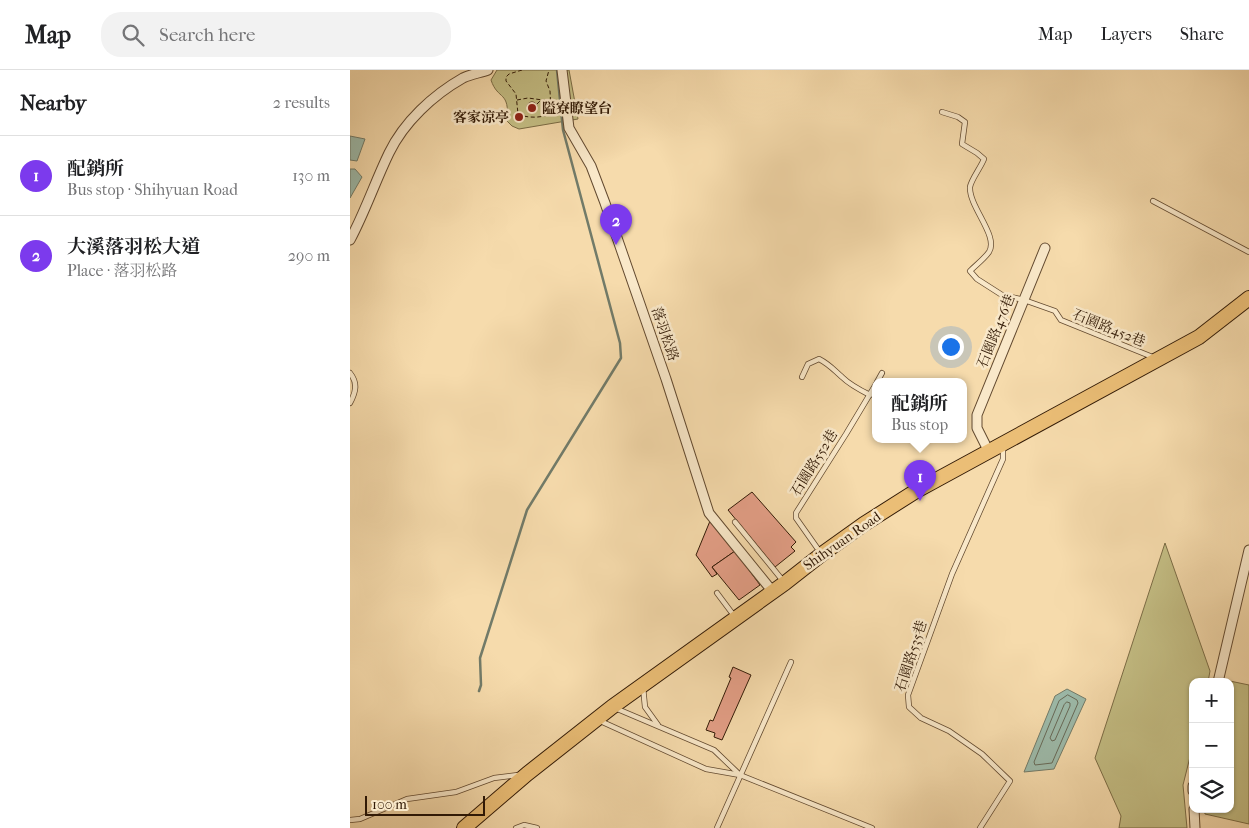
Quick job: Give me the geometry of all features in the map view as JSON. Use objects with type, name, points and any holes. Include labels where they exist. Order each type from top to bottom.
[{"type":"main road","name":"Shihyuan Road","points":[[464,828],[527,774],[612,707],[773,592],[864,524],[916,491],[1199,337],[1249,299]]},
{"type":"street","points":[[350,240],[362,218],[390,152],[411,119],[448,88],[465,77],[488,70]]},
{"type":"street","name":"落羽松路","points":[[562,70],[569,128],[591,166],[605,203],[666,379],[709,513],[773,592]]},
{"type":"street","name":"石園路476巷","points":[[989,452],[978,428],[977,415],[1045,248]]},
{"type":"street","points":[[1219,678],[1249,550]]},
{"type":"street","points":[[1194,813],[1195,828]]},
{"type":"lane","name":"石園路452巷","points":[[942,112],[958,117],[966,122],[962,144],[978,153],[984,160],[970,186],[972,202],[992,242],[990,250],[970,271],[977,279],[1002,296],[1024,300],[1055,311],[1061,320],[1158,360]]},
{"type":"lane","points":[[1153,201],[1249,252]]},
{"type":"lane","points":[[802,377],[808,364],[820,359],[830,364],[842,378],[870,395]]},
{"type":"lane","points":[[350,373],[355,380],[355,393],[350,403]]},
{"type":"lane","name":"石園路552巷","points":[[880,378],[882,373]]},
{"type":"lane","name":"石園路552巷","points":[[822,554],[796,518],[796,513],[872,392]]},
{"type":"lane","name":"石園路535巷","points":[[980,828],[1010,781],[982,754],[949,731],[920,718],[910,707],[908,695],[952,574],[1003,459],[1003,444]]},
{"type":"lane","points":[[735,522],[785,583]]},
{"type":"lane","points":[[717,593],[736,618]]},
{"type":"lane","points":[[717,828],[790,662]]},
{"type":"lane","points":[[643,686],[646,707],[658,726]]},
{"type":"lane","points":[[612,707],[714,750],[740,775]]},
{"type":"lane","points":[[597,720],[706,769],[740,775],[872,828]]},
{"type":"lane","points":[[350,820],[360,819],[407,799],[456,792],[494,778],[527,774]]},
{"type":"lane","points":[[516,828],[524,825],[537,828]]},
{"type":"path","points":[[522,70],[509,74],[506,77],[506,80],[516,94],[518,114],[522,116],[544,116],[548,115],[551,111],[550,91],[546,81],[549,70]]},
{"type":"path","points":[[516,100],[528,98],[551,102]]},
{"type":"path","points":[[537,104],[540,100]]},
{"type":"path","points":[[551,111],[557,111]]},
{"type":"shaded area","points":[[497,70],[569,70],[578,119],[519,129],[512,126],[507,121],[507,104],[491,80]]},
{"type":"shaded area","points":[[1165,543],[1210,671],[1209,678],[1189,678],[1189,761],[1183,785],[1187,828],[1119,828],[1121,816],[1095,758]]},
{"type":"shaded area","points":[[1234,682],[1249,685],[1249,824],[1205,814],[1234,813]]},
{"type":"water","points":[[350,136],[365,139],[357,161],[350,160]]},
{"type":"water","points":[[350,169],[355,169],[362,177],[350,198]]},
{"type":"water","points":[[1067,689],[1086,699],[1054,769],[1024,772],[1055,696]]},
{"type":"building","name":"隘寮瞭望台","points":[[532,102],[537,107],[532,112],[527,107]]},
{"type":"building","points":[[752,492],[796,542],[791,547],[795,551],[775,567],[728,510]]},
{"type":"building","points":[[710,521],[735,551],[712,567],[717,574],[712,577],[696,555]]},
{"type":"building","points":[[735,551],[760,585],[739,600],[712,567]]},
{"type":"building","points":[[733,667],[751,675],[722,740],[714,737],[715,733],[706,730],[710,720],[713,721],[731,678],[729,677]]},
{"type":"waterway","points":[[479,691],[481,685],[480,658],[527,510],[621,358],[620,343],[563,130],[557,70]]},
{"type":"place","name":"隘寮瞭望台","points":[[532,108]]},
{"type":"place","name":"客家涼亭","points":[[519,117]]},
{"type":"place","name":"大溪落羽松大道","points":[[616,245]]},
{"type":"place","name":"配銷所","points":[[920,501]]}]
